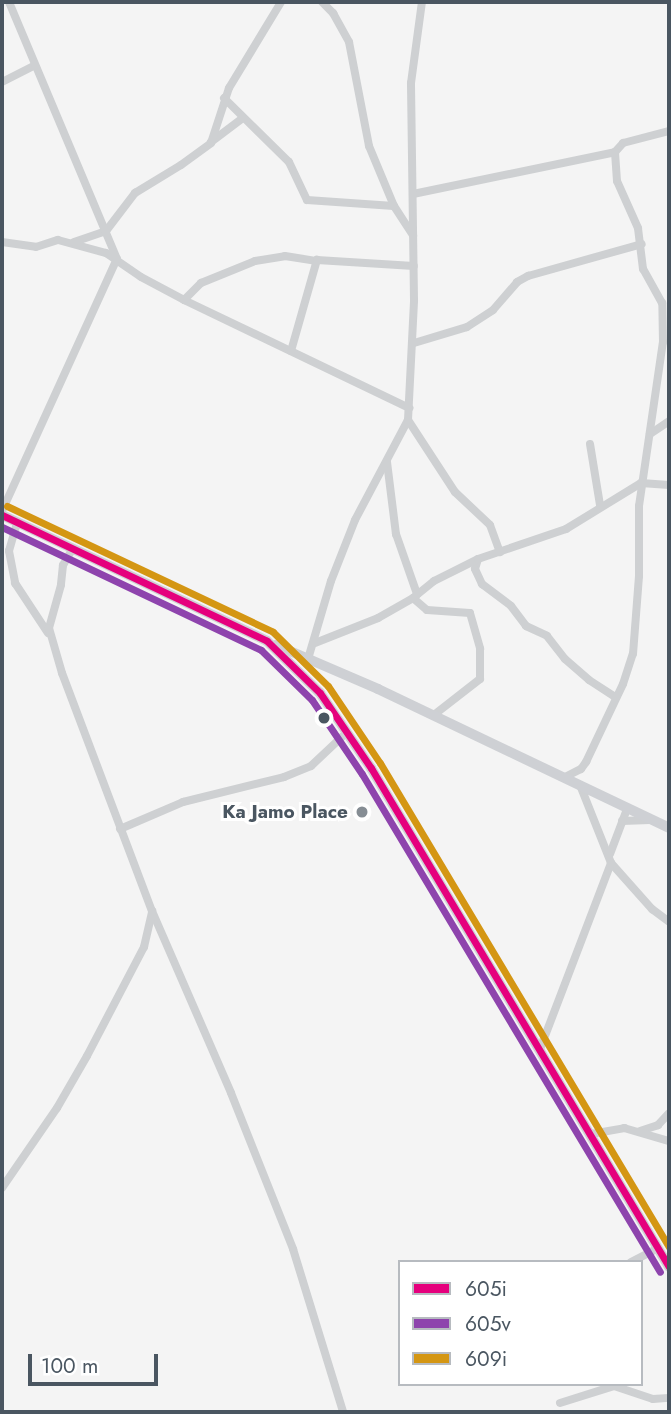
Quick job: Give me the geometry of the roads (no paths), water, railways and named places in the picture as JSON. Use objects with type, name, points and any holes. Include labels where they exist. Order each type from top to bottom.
[{"type":"street","points":[[9,2],[117,259],[2,513],[17,523],[267,641],[565,776],[669,828]]},
{"type":"street","points":[[211,143],[224,98],[281,2]]},
{"type":"street","points":[[322,2],[333,13],[349,42],[369,146],[394,206],[415,237]]},
{"type":"street","points":[[308,659],[342,550],[373,482],[408,420],[414,343],[415,237],[411,83],[422,2]]},
{"type":"street","points":[[2,82],[35,65]]},
{"type":"street","points":[[224,98],[242,119],[289,162],[307,200],[394,206]]},
{"type":"street","points":[[71,243],[106,232],[135,192],[181,165],[242,119]]},
{"type":"street","points":[[413,194],[615,152],[623,143],[669,131]]},
{"type":"street","points":[[565,776],[573,774],[586,762],[630,668],[635,643],[641,483],[653,413],[664,312],[662,303],[643,269],[642,244],[634,215],[617,181],[615,152]]},
{"type":"street","points":[[2,242],[36,247],[55,240],[95,248],[184,300],[409,408]]},
{"type":"street","points":[[414,343],[467,327],[493,310],[517,282],[528,276],[642,244]]},
{"type":"street","points":[[184,300],[201,283],[255,261],[285,256],[316,261],[414,265]]},
{"type":"street","points":[[291,351],[316,261]]},
{"type":"street","points":[[650,434],[669,420],[653,413]]},
{"type":"street","points":[[408,420],[455,492],[490,526],[500,552]]},
{"type":"street","points":[[590,444],[600,505]]},
{"type":"street","points":[[387,461],[396,534],[415,596],[427,610],[470,613],[480,649],[480,679],[434,715]]},
{"type":"street","points":[[315,643],[378,618],[434,581],[478,559],[566,529],[600,505],[641,483],[669,485]]},
{"type":"street","points":[[623,493],[639,506]]},
{"type":"street","points":[[17,523],[9,551],[15,583],[50,636],[152,911],[231,1093],[293,1249],[343,1412]]},
{"type":"street","points":[[50,636],[51,616],[61,585],[63,565],[73,548]]},
{"type":"street","points":[[478,559],[475,569],[482,584],[511,606],[526,626],[547,636],[573,666],[615,697]]},
{"type":"street","points":[[267,641],[320,693],[371,768],[669,1267]]},
{"type":"street","points":[[120,829],[183,802],[284,777],[312,765],[346,733]]},
{"type":"street","points":[[580,785],[611,859],[652,909],[669,922]]},
{"type":"street","points":[[540,1049],[627,809]]},
{"type":"street","points":[[622,821],[650,820]]},
{"type":"street","points":[[2,1188],[57,1108],[87,1056],[144,947],[152,911]]},
{"type":"street","points":[[640,1131],[659,1125],[669,1113]]},
{"type":"street","points":[[591,1134],[614,1127],[640,1131],[669,1141]]},
{"type":"street","points":[[635,1260],[658,1248]]},
{"type":"street","points":[[560,1404],[614,1387],[653,1399],[669,1398]]},
{"type":"place","name":"Ka Jamo Place","points":[[362,812]]}]
